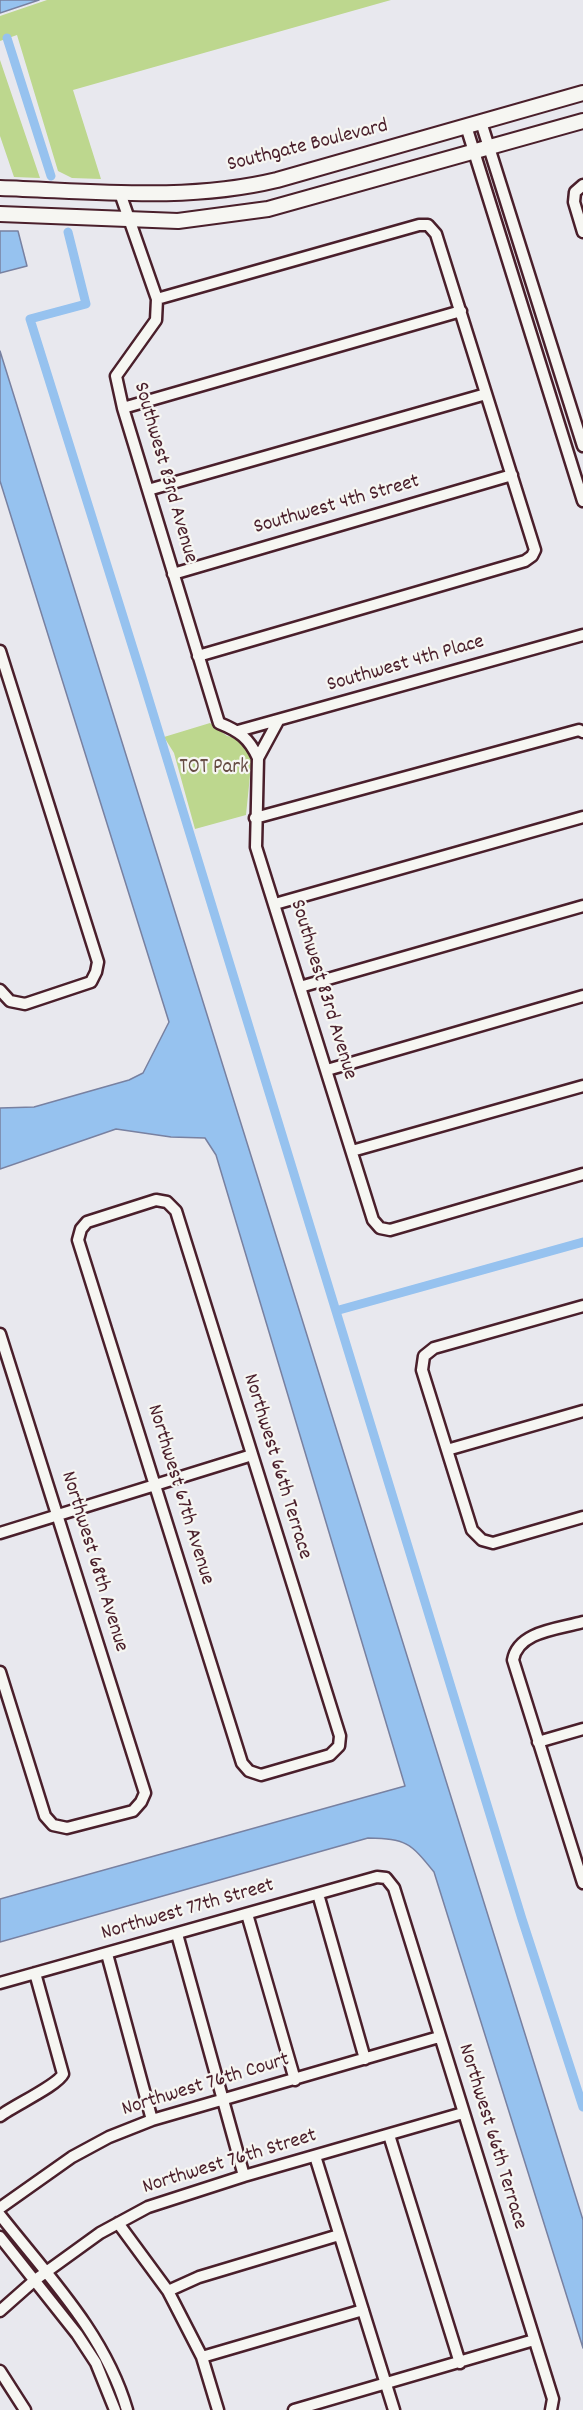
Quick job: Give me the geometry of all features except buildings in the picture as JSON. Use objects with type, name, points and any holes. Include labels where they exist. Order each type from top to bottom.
[{"type":"main road","name":"Southgate Boulevard","points":[[0,188],[174,194],[261,184],[583,93]]},
{"type":"main road","points":[[0,214],[131,221],[178,221],[268,209],[583,121]]},
{"type":"street","points":[[481,122],[583,446]]},
{"type":"street","points":[[466,126],[583,501]]},
{"type":"street","points":[[579,189],[574,202],[583,232]]},
{"type":"street","points":[[120,193],[157,299],[419,225],[428,225],[436,234],[535,550],[532,556],[525,561],[198,656]]},
{"type":"street","name":"Southwest 83rd Avenue","points":[[157,299],[156,320],[116,376],[123,408],[219,723],[238,731],[251,742],[258,758]]},
{"type":"street","points":[[123,408],[461,312]]},
{"type":"street","points":[[148,490],[486,394]]},
{"type":"street","name":"Southwest 4th Street","points":[[173,574],[512,475]]},
{"type":"street","name":"Southwest 4th Place","points":[[238,731],[583,635]]},
{"type":"street","points":[[0,990],[10,1001],[25,1004],[91,982],[98,962],[1,656]]},
{"type":"street","name":"Southwest 83rd Avenue","points":[[278,721],[258,758],[256,847],[373,1220],[380,1228],[390,1230],[583,1174]]},
{"type":"street","points":[[255,818],[579,730],[583,732]]},
{"type":"street","points":[[275,904],[583,817]]},
{"type":"street","points":[[300,987],[583,906]]},
{"type":"street","points":[[327,1070],[583,996]]},
{"type":"street","points":[[352,1151],[583,1086]]},
{"type":"street","name":"Northwest 66th Terrace","points":[[81,1228],[87,1222],[156,1200],[167,1202],[176,1211],[340,1736],[339,1746],[330,1755],[261,1775],[249,1771]]},
{"type":"street","name":"Northwest 67th Avenue","points":[[81,1228],[78,1240],[242,1763],[249,1771]]},
{"type":"street","points":[[583,1306],[435,1348],[424,1356],[422,1370],[472,1530],[483,1540],[494,1543],[583,1517]]},
{"type":"street","name":"Northwest 68th Avenue","points":[[0,1334],[145,1793],[133,1811],[67,1828],[53,1825],[45,1816],[0,1672]]},
{"type":"street","points":[[447,1450],[583,1411]]},
{"type":"street","points":[[0,1533],[155,1483],[252,1455]]},
{"type":"street","points":[[583,1622],[526,1638],[515,1648],[513,1660],[583,1883]]},
{"type":"street","points":[[538,1742],[583,1729]]},
{"type":"street","name":"Northwest 77th Street","points":[[0,1983],[318,1894],[377,1878],[386,1878]]},
{"type":"street","name":"Northwest 66th Terrace","points":[[386,1878],[394,1888],[553,2399],[551,2410]]},
{"type":"street","points":[[318,1894],[365,2059]]},
{"type":"street","points":[[247,1914],[295,2079]]},
{"type":"street","points":[[177,1934],[244,2176]]},
{"type":"street","points":[[107,1954],[152,2120]]},
{"type":"street","points":[[0,2116],[35,2093],[60,2081],[63,2074],[36,1972]]},
{"type":"street","name":"Northwest 76th Court","points":[[0,2208],[72,2157],[110,2137],[152,2120],[439,2037]]},
{"type":"street","name":"Northwest 76th Street","points":[[0,2311],[45,2272],[118,2223],[147,2207],[244,2176],[463,2113]]},
{"type":"street","points":[[388,2135],[460,2363]]},
{"type":"street","points":[[315,2156],[394,2410]]},
{"type":"street","points":[[0,2215],[86,2322],[116,2378],[127,2410]]},
{"type":"street","points":[[118,2223],[168,2291],[202,2357],[218,2410]]},
{"type":"street","points":[[168,2291],[200,2277],[339,2235]]},
{"type":"street","points":[[0,2237],[77,2334],[96,2363],[115,2410]]},
{"type":"street","points":[[202,2357],[363,2310]]},
{"type":"street","points":[[294,2410],[534,2340]]},
{"type":"street","points":[[0,2371],[25,2410]]},
{"type":"green space","points":[[47,0],[391,0],[73,90],[101,179],[72,178],[58,171],[17,35],[0,41],[0,16]]},
{"type":"green space","points":[[0,60],[40,178],[14,177],[0,136]]},
{"type":"green space","name":"TOT Park","points":[[210,723],[227,736],[239,738],[252,756],[246,815],[195,829],[174,753],[164,737]]},
{"type":"water","points":[[0,0],[39,0],[0,13]]},
{"type":"water","points":[[0,231],[18,231],[27,266],[0,273]]},
{"type":"water","points":[[0,351],[583,2220],[583,2348],[434,1872],[413,1848],[399,1841],[368,1838],[0,1942],[0,1899],[405,1786],[216,1155],[205,1138],[171,1137],[116,1129],[0,1169],[0,1108],[34,1107],[129,1080],[143,1073],[169,1022],[0,481]]},
{"type":"waterway","points":[[7,38],[51,176]]},
{"type":"waterway","points":[[68,232],[86,304],[30,319],[522,1919],[583,2107]]},
{"type":"waterway","points":[[339,1310],[583,1242]]}]
